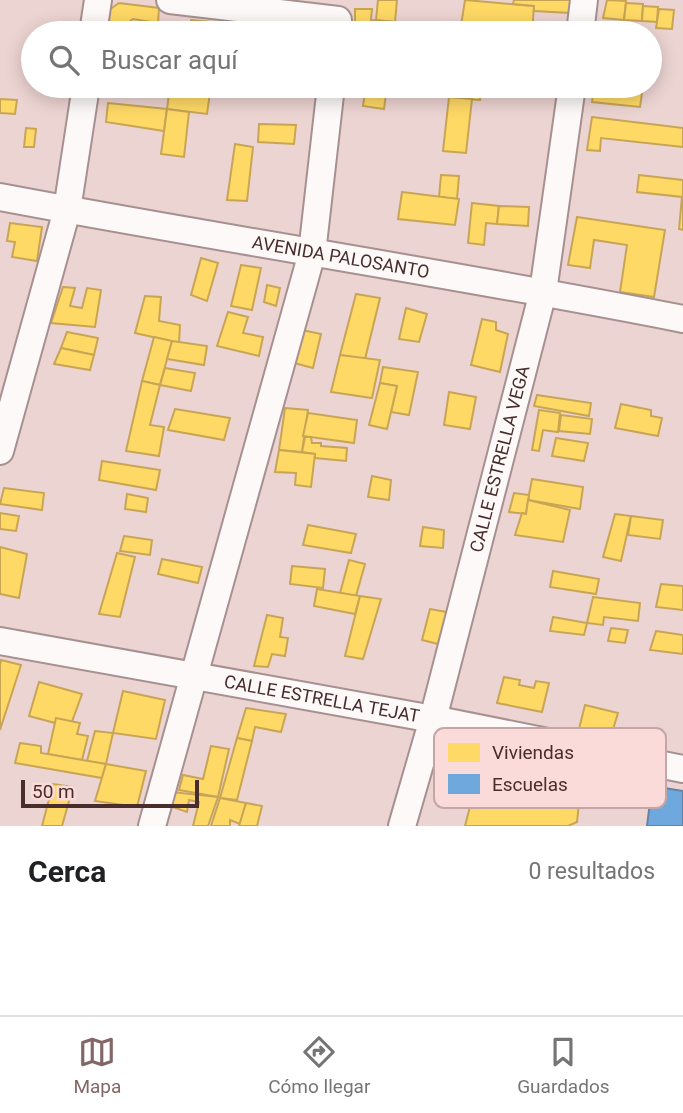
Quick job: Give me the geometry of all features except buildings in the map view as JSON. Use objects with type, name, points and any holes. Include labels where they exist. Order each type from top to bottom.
[{"type":"street","points":[[95,21],[98,0]]},
{"type":"street","points":[[170,0],[339,18]]},
{"type":"street","points":[[581,21],[584,0]]},
{"type":"street","points":[[0,451],[67,210],[84,98]]},
{"type":"street","points":[[152,826],[312,253],[330,98]]},
{"type":"street","name":"CALLE ESTRELLA VEGA","points":[[402,826],[433,719],[544,292],[570,98]]},
{"type":"street","name":"AVENIDA PALOSANTO","points":[[0,197],[544,292],[683,319]]},
{"type":"street","name":"CALLE ESTRELLA TEJAT","points":[[0,641],[486,728]]}]
